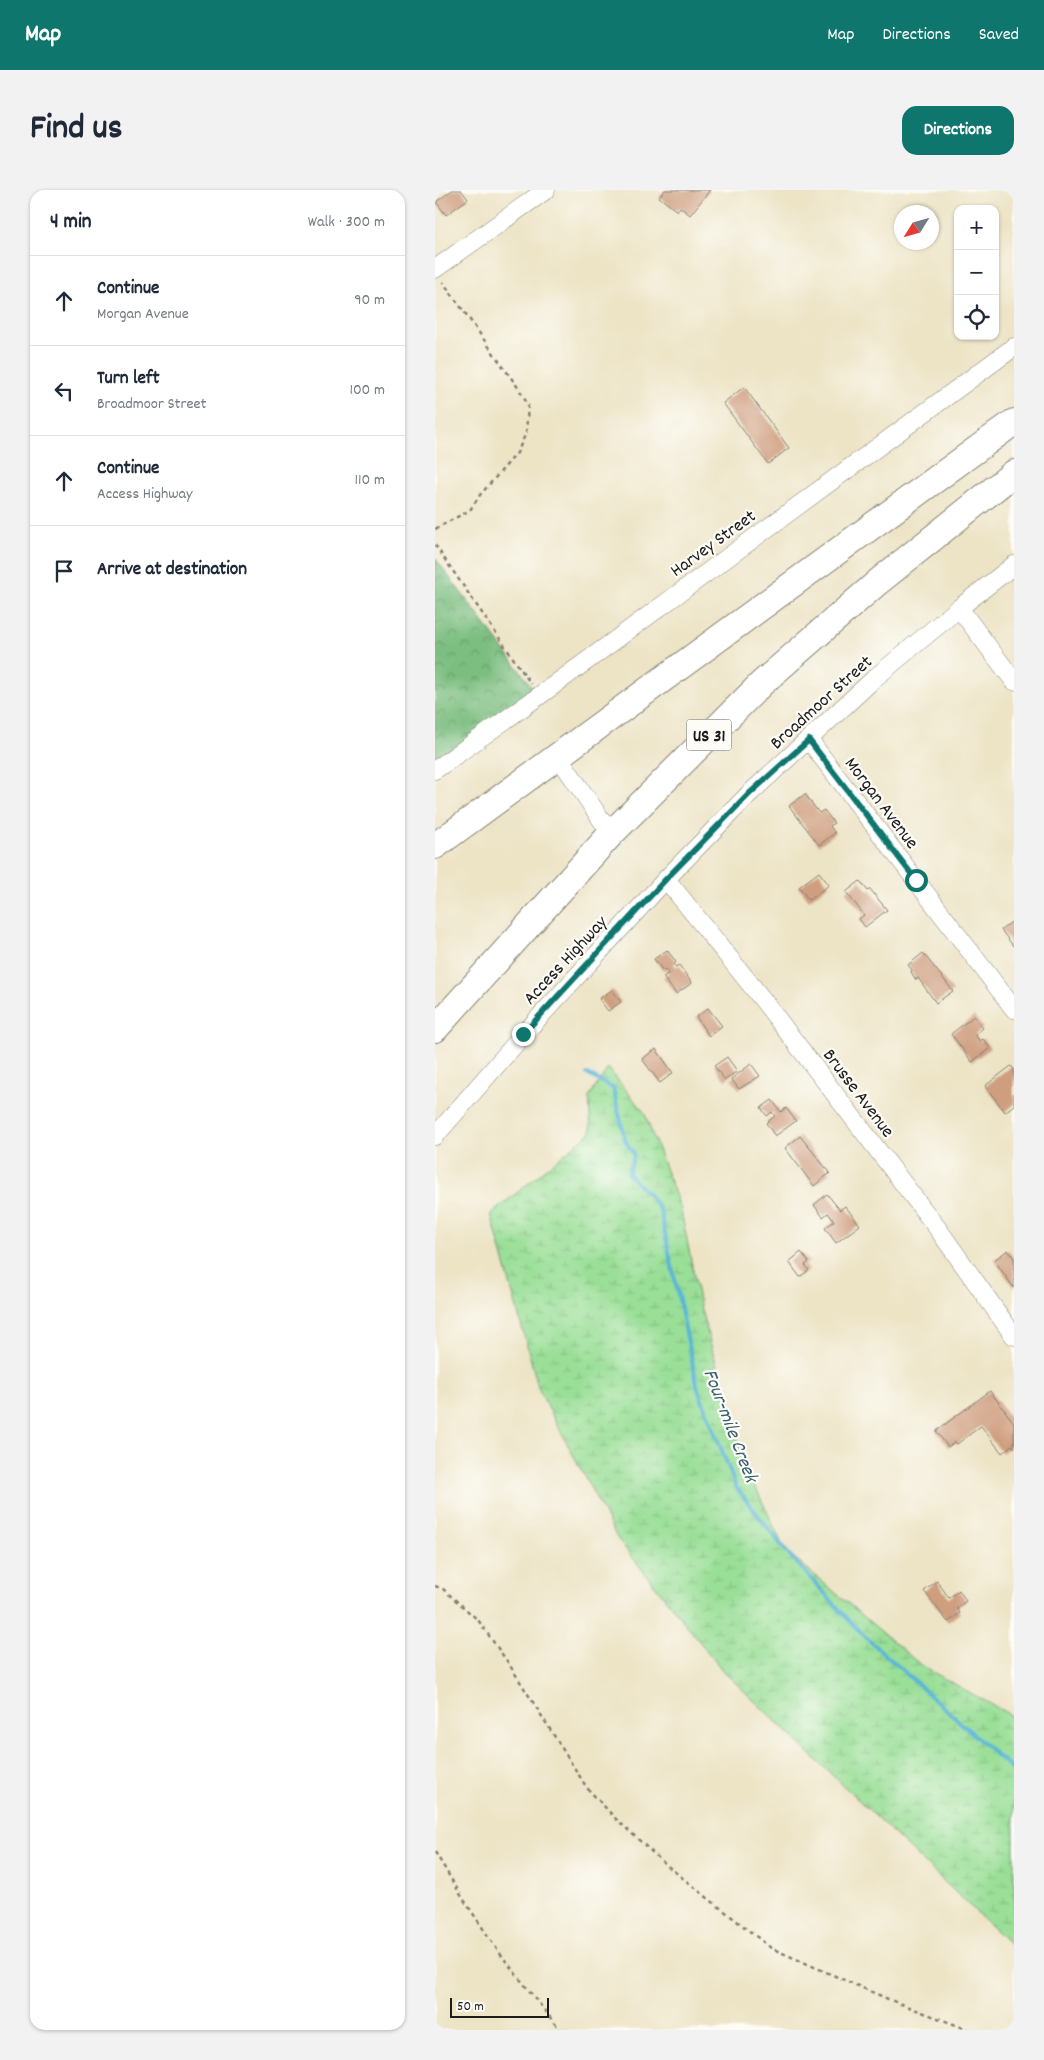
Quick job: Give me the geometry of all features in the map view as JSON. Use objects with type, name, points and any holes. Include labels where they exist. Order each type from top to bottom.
[{"type":"highway","points":[[435,846],[1014,422]]},
{"type":"highway","name":"US 31","points":[[435,1029],[611,834],[762,683],[878,582],[1014,473]]},
{"type":"street","points":[[438,274],[546,190]]},
{"type":"street","name":"Harvey Street","points":[[435,770],[539,696],[1014,347]]},
{"type":"street","name":"Broadmoor Street","points":[[666,879],[749,794],[876,677],[1014,565]]},
{"type":"street","points":[[959,608],[1014,681]]},
{"type":"street","name":"Morgan Avenue","points":[[809,740],[1014,1009]]},
{"type":"street","points":[[558,756],[611,834]]},
{"type":"street","name":"Access Highway","points":[[435,1136],[523,1034],[666,879]]},
{"type":"street","name":"Brusse Avenue","points":[[666,879],[763,1000],[932,1221],[1013,1334]]},
{"type":"path","points":[[435,529],[470,510],[480,495],[517,453],[525,433],[528,405],[519,389],[438,274]]},
{"type":"path","points":[[435,545],[539,696]]},
{"type":"path","points":[[435,1586],[443,1589],[478,1620],[509,1664],[587,1788],[617,1819],[695,1888],[771,1948],[888,1999],[969,2030]]},
{"type":"path","points":[[435,1852],[461,1897],[498,1951],[560,2030]]},
{"type":"green space","points":[[435,558],[539,696],[435,768]]},
{"type":"green space","points":[[608,1068],[644,1112],[681,1210],[701,1310],[745,1465],[785,1550],[922,1666],[1014,1717],[1014,1948],[723,1671],[617,1538],[539,1390],[491,1214],[591,1132],[589,1097]]},
{"type":"building","points":[[452,190],[461,190],[468,199],[446,215],[436,202]]},
{"type":"building","points":[[665,190],[710,190],[690,215],[680,207],[677,211],[659,197]]},
{"type":"building","points":[[744,387],[789,448],[768,464],[723,403]]},
{"type":"building","points":[[805,794],[819,813],[824,810],[834,823],[830,826],[835,833],[819,845],[789,806]]},
{"type":"building","points":[[819,872],[829,885],[809,900],[799,887]]},
{"type":"building","points":[[860,881],[868,891],[870,889],[887,910],[865,927],[859,919],[864,915],[846,892]]},
{"type":"building","points":[[1014,920],[1014,947],[1001,930]]},
{"type":"building","points":[[667,950],[676,962],[674,964],[676,967],[679,965],[692,983],[676,994],[663,977],[669,973],[665,969],[663,971],[654,959]]},
{"type":"building","points":[[923,953],[953,991],[936,1003],[918,978],[916,980],[908,965]]},
{"type":"building","points":[[612,990],[621,1002],[608,1011],[599,999]]},
{"type":"building","points":[[708,1008],[722,1026],[709,1036],[696,1017]]},
{"type":"building","points":[[974,1016],[983,1028],[975,1035],[980,1041],[983,1039],[990,1048],[972,1062],[951,1034]]},
{"type":"building","points":[[656,1049],[673,1073],[660,1083],[642,1059]]},
{"type":"building","points":[[727,1057],[737,1071],[725,1080],[714,1066]]},
{"type":"building","points":[[751,1064],[760,1076],[739,1089],[731,1079]]},
{"type":"building","points":[[1011,1066],[1014,1069],[1014,1105],[1005,1112],[985,1086]]},
{"type":"building","points":[[772,1100],[781,1112],[786,1108],[796,1121],[775,1136],[766,1123],[775,1116],[772,1112],[767,1116],[761,1108]]},
{"type":"building","points":[[800,1136],[830,1173],[814,1186],[785,1148]]},
{"type":"building","points":[[827,1194],[840,1210],[845,1206],[860,1225],[836,1243],[825,1228],[834,1221],[828,1213],[823,1217],[814,1205]]},
{"type":"building","points":[[1008,1250],[1014,1258],[1014,1288],[994,1260]]},
{"type":"building","points":[[801,1252],[809,1262],[805,1265],[809,1270],[800,1277],[789,1262]]},
{"type":"building","points":[[990,1391],[1014,1423],[1014,1448],[1012,1445],[1002,1453],[981,1426],[957,1444],[955,1442],[948,1447],[936,1431]]},
{"type":"building","points":[[937,1581],[949,1598],[959,1590],[966,1601],[957,1608],[960,1613],[948,1622],[924,1591]]},
{"type":"waterway","name":"Four-mile Creek","points":[[587,1074],[613,1088],[625,1140],[634,1155],[628,1174],[648,1194],[660,1210],[698,1389],[736,1487],[785,1550],[859,1631],[1014,1771]]},
{"type":"route","points":[[523,1034],[666,879],[749,794],[809,740],[916,880]]}]
